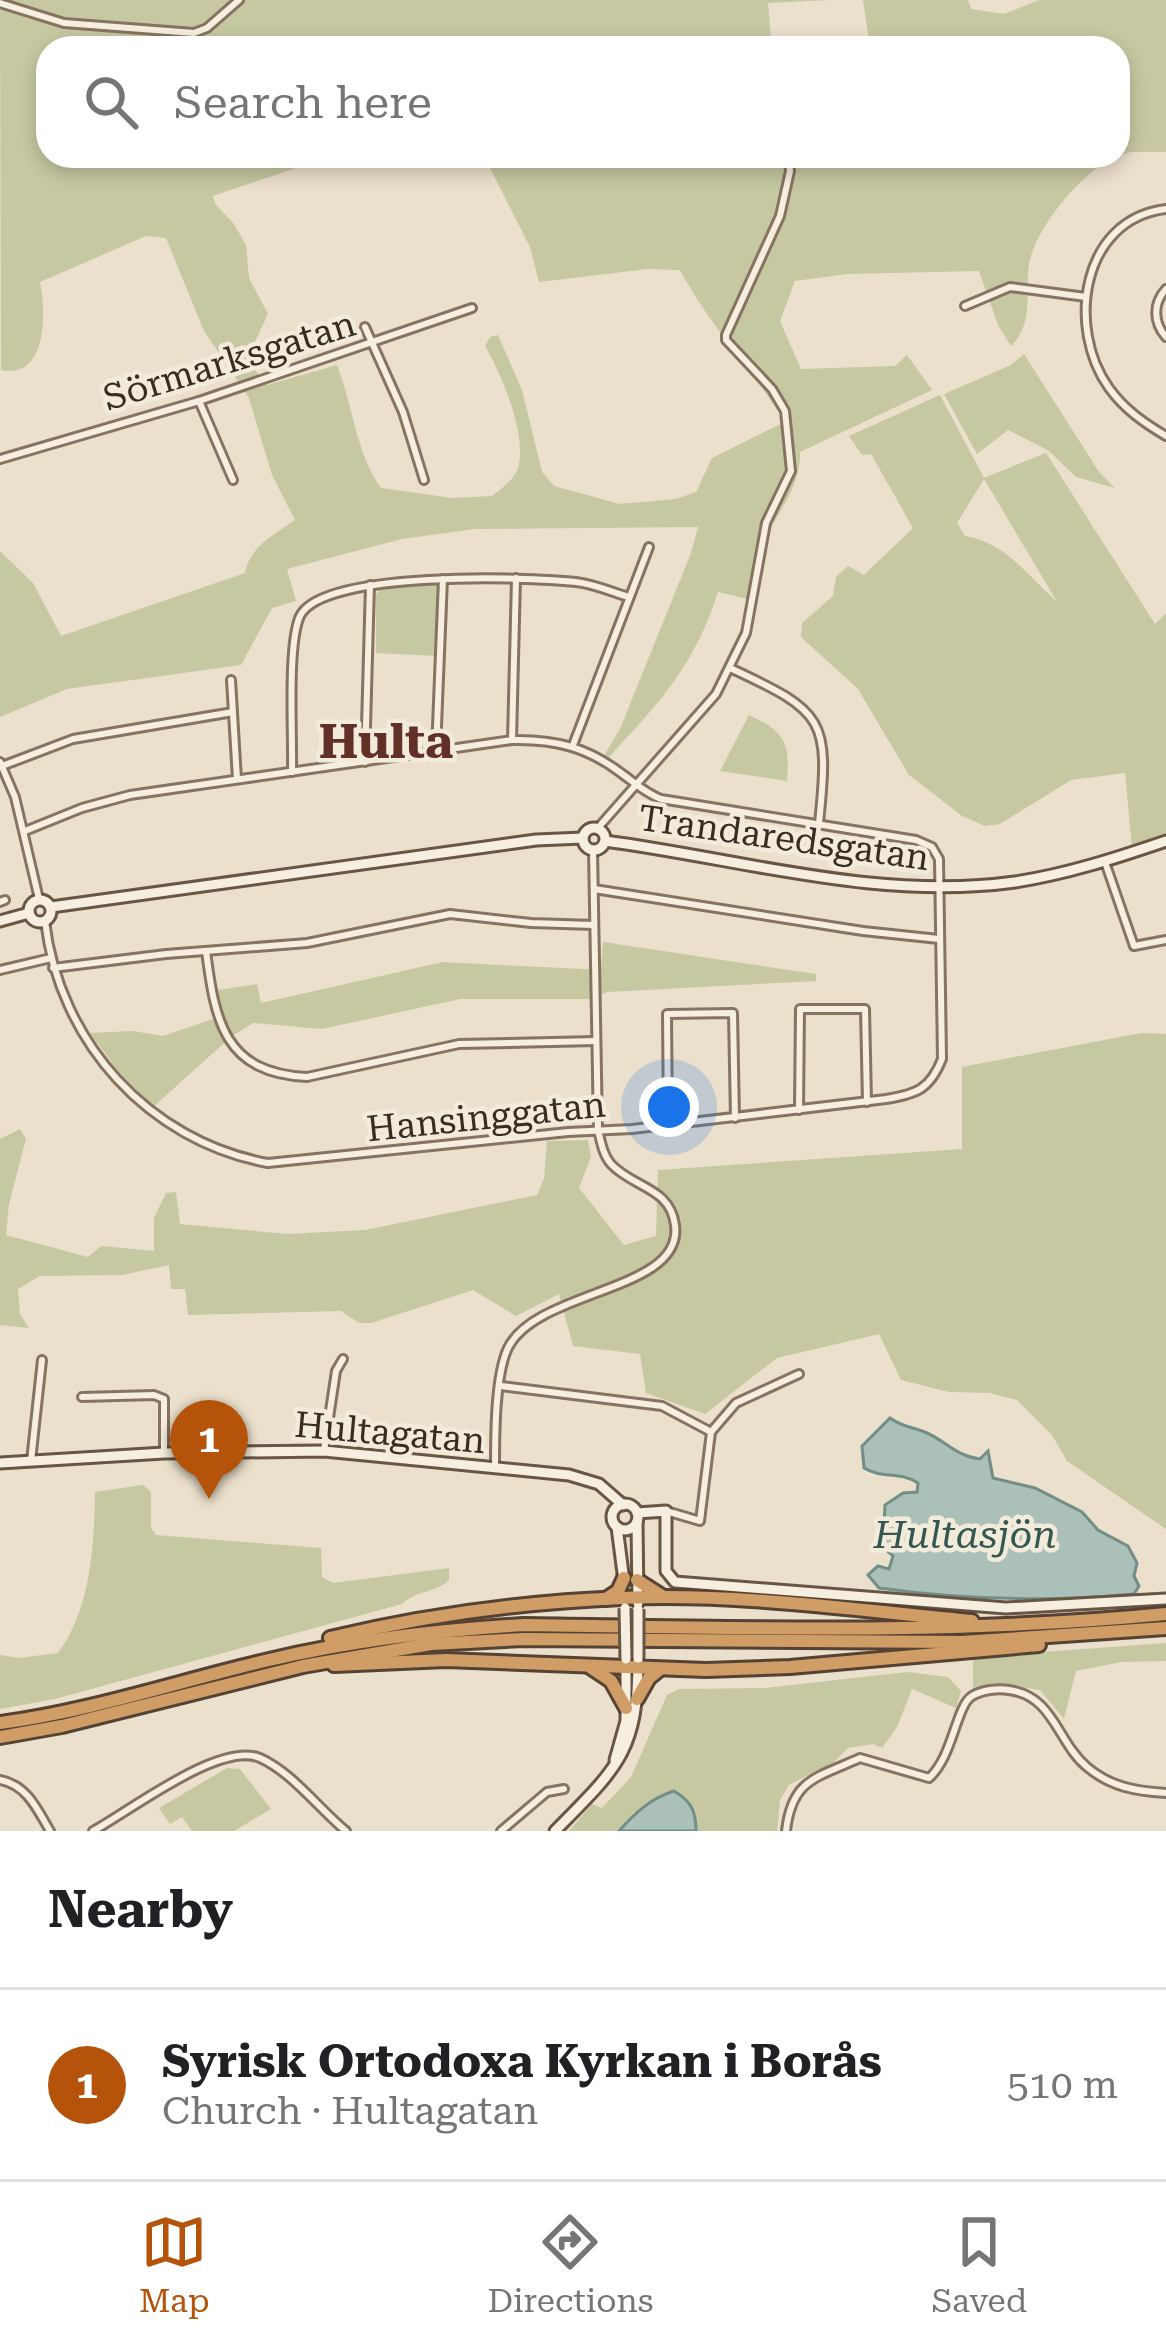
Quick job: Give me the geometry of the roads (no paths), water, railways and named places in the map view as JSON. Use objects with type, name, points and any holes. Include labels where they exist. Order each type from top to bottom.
[{"type":"highway","points":[[606,1599],[630,1579],[669,1598]]},
{"type":"highway","points":[[272,1659],[322,1640],[418,1620],[606,1599],[854,1608],[1027,1627]]},
{"type":"highway","points":[[0,1723],[107,1702],[272,1659],[402,1634],[524,1625],[1027,1627],[1166,1614]]},
{"type":"highway","points":[[0,1737],[303,1666],[431,1644],[524,1639],[888,1642],[1166,1628]]},
{"type":"highway","points":[[303,1666],[446,1660],[589,1666],[632,1663],[661,1669],[790,1667],[1025,1647],[1088,1635]]},
{"type":"highway","points":[[589,1666],[632,1703],[661,1669]]},
{"type":"street","points":[[0,3],[64,23],[194,33],[207,28],[239,0]]},
{"type":"street","points":[[593,850],[583,838],[588,830],[598,829],[708,706],[746,633],[766,523],[791,470],[791,444],[780,403],[726,335],[780,216],[790,168]]},
{"type":"street","points":[[1166,209],[1133,218],[1106,240],[1090,272],[1086,296],[1088,339],[1107,386],[1134,415],[1166,436]]},
{"type":"street","points":[[965,306],[1010,287],[1086,296]]},
{"type":"street","points":[[1166,289],[1156,305],[1156,316],[1166,337]]},
{"type":"street","name":"Sörmarksgatan","points":[[0,459],[199,401],[472,308]]},
{"type":"street","points":[[365,327],[403,412],[424,480]]},
{"type":"street","points":[[199,401],[232,481]]},
{"type":"street","points":[[573,746],[649,548]]},
{"type":"street","points":[[292,772],[300,618],[322,597],[370,585],[516,578],[582,582],[629,597]]},
{"type":"street","points":[[512,740],[516,578]]},
{"type":"street","points":[[436,752],[443,579]]},
{"type":"street","points":[[365,762],[370,585]]},
{"type":"street","points":[[730,668],[802,705],[818,724],[825,766],[819,824]]},
{"type":"street","points":[[231,680],[237,779]]},
{"type":"street","points":[[39,899],[31,904],[29,913],[35,921],[45,921],[51,907],[39,899],[25,831],[2,770],[73,739],[233,712]]},
{"type":"street","points":[[25,831],[130,795],[512,740],[573,746],[600,758],[661,799],[926,843],[939,859],[940,886]]},
{"type":"street","points":[[593,850],[605,841],[598,829]]},
{"type":"street","name":"Trandaredsgatan","points":[[51,907],[549,838],[583,838]]},
{"type":"street","name":"Trandaredsgatan","points":[[605,841],[862,883],[940,886],[1017,881],[1105,862],[1166,841]]},
{"type":"street","points":[[495,1467],[501,1386],[510,1344],[533,1318],[656,1267],[673,1249],[676,1231],[665,1199],[613,1167],[604,1155],[598,1130],[593,850]]},
{"type":"street","points":[[1105,862],[1134,946],[1166,940]]},
{"type":"street","name":"Hansinggatan","points":[[45,921],[53,968],[86,1042],[114,1078],[164,1121],[201,1143],[237,1157],[299,1162],[735,1118],[920,1092],[942,1059],[940,886]]},
{"type":"street","points":[[594,889],[863,932],[939,939]]},
{"type":"street","points":[[0,920],[29,913]]},
{"type":"street","points":[[53,968],[307,943],[450,914],[594,925]]},
{"type":"street","points":[[206,951],[214,1006],[230,1043],[265,1071],[286,1076],[307,1077],[459,1044],[596,1041]]},
{"type":"street","points":[[0,970],[51,958]]},
{"type":"street","points":[[799,1110],[800,1009],[865,1009],[868,1102]]},
{"type":"street","points":[[668,1125],[668,1014],[733,1013],[735,1118]]},
{"type":"street","points":[[323,1451],[336,1371],[343,1359]]},
{"type":"street","points":[[31,1461],[42,1360]]},
{"type":"street","points":[[617,1527],[629,1529],[637,1517],[666,1511],[700,1521],[711,1432],[736,1403],[799,1374]]},
{"type":"street","points":[[501,1386],[662,1406],[711,1432]]},
{"type":"street","points":[[82,1396],[154,1395],[164,1399],[164,1453]]},
{"type":"street","name":"Hultagatan","points":[[0,1462],[323,1451],[589,1479],[631,1506],[637,1517]]},
{"type":"street","points":[[623,1505],[613,1512],[630,1579]]},
{"type":"street","points":[[666,1511],[665,1571],[675,1582],[1006,1608],[1166,1599]]},
{"type":"street","points":[[555,1831],[630,1742],[630,1579],[637,1517]]},
{"type":"street","points":[[786,1831],[789,1804],[797,1790],[860,1758],[929,1778],[950,1751],[965,1702],[978,1693],[1000,1689],[1037,1701],[1080,1761],[1104,1780],[1125,1789],[1166,1793]]},
{"type":"street","points":[[93,1831],[213,1760],[244,1754],[278,1770],[346,1831]]},
{"type":"street","points":[[0,1780],[14,1783],[27,1794],[50,1831]]},
{"type":"street","points":[[501,1831],[547,1792],[564,1790]]},
{"type":"water","name":"Hultasjön","points":[[890,1418],[972,1457],[980,1459],[988,1451],[993,1478],[1035,1488],[1082,1512],[1098,1530],[1128,1546],[1137,1563],[1134,1576],[1139,1586],[1134,1594],[1006,1598],[879,1588],[868,1575],[878,1566],[889,1569],[893,1556],[883,1547],[885,1505],[903,1493],[917,1492],[918,1483],[864,1468],[862,1446]]},
{"type":"water","points":[[674,1791],[691,1807],[696,1831],[619,1831],[644,1807]]},
{"type":"place","name":"Syrisk Ortodoxa Kyrkan i Borås","points":[[209,1499]]},
{"type":"district","name":"Hulta","points":[[386,741]]}]
